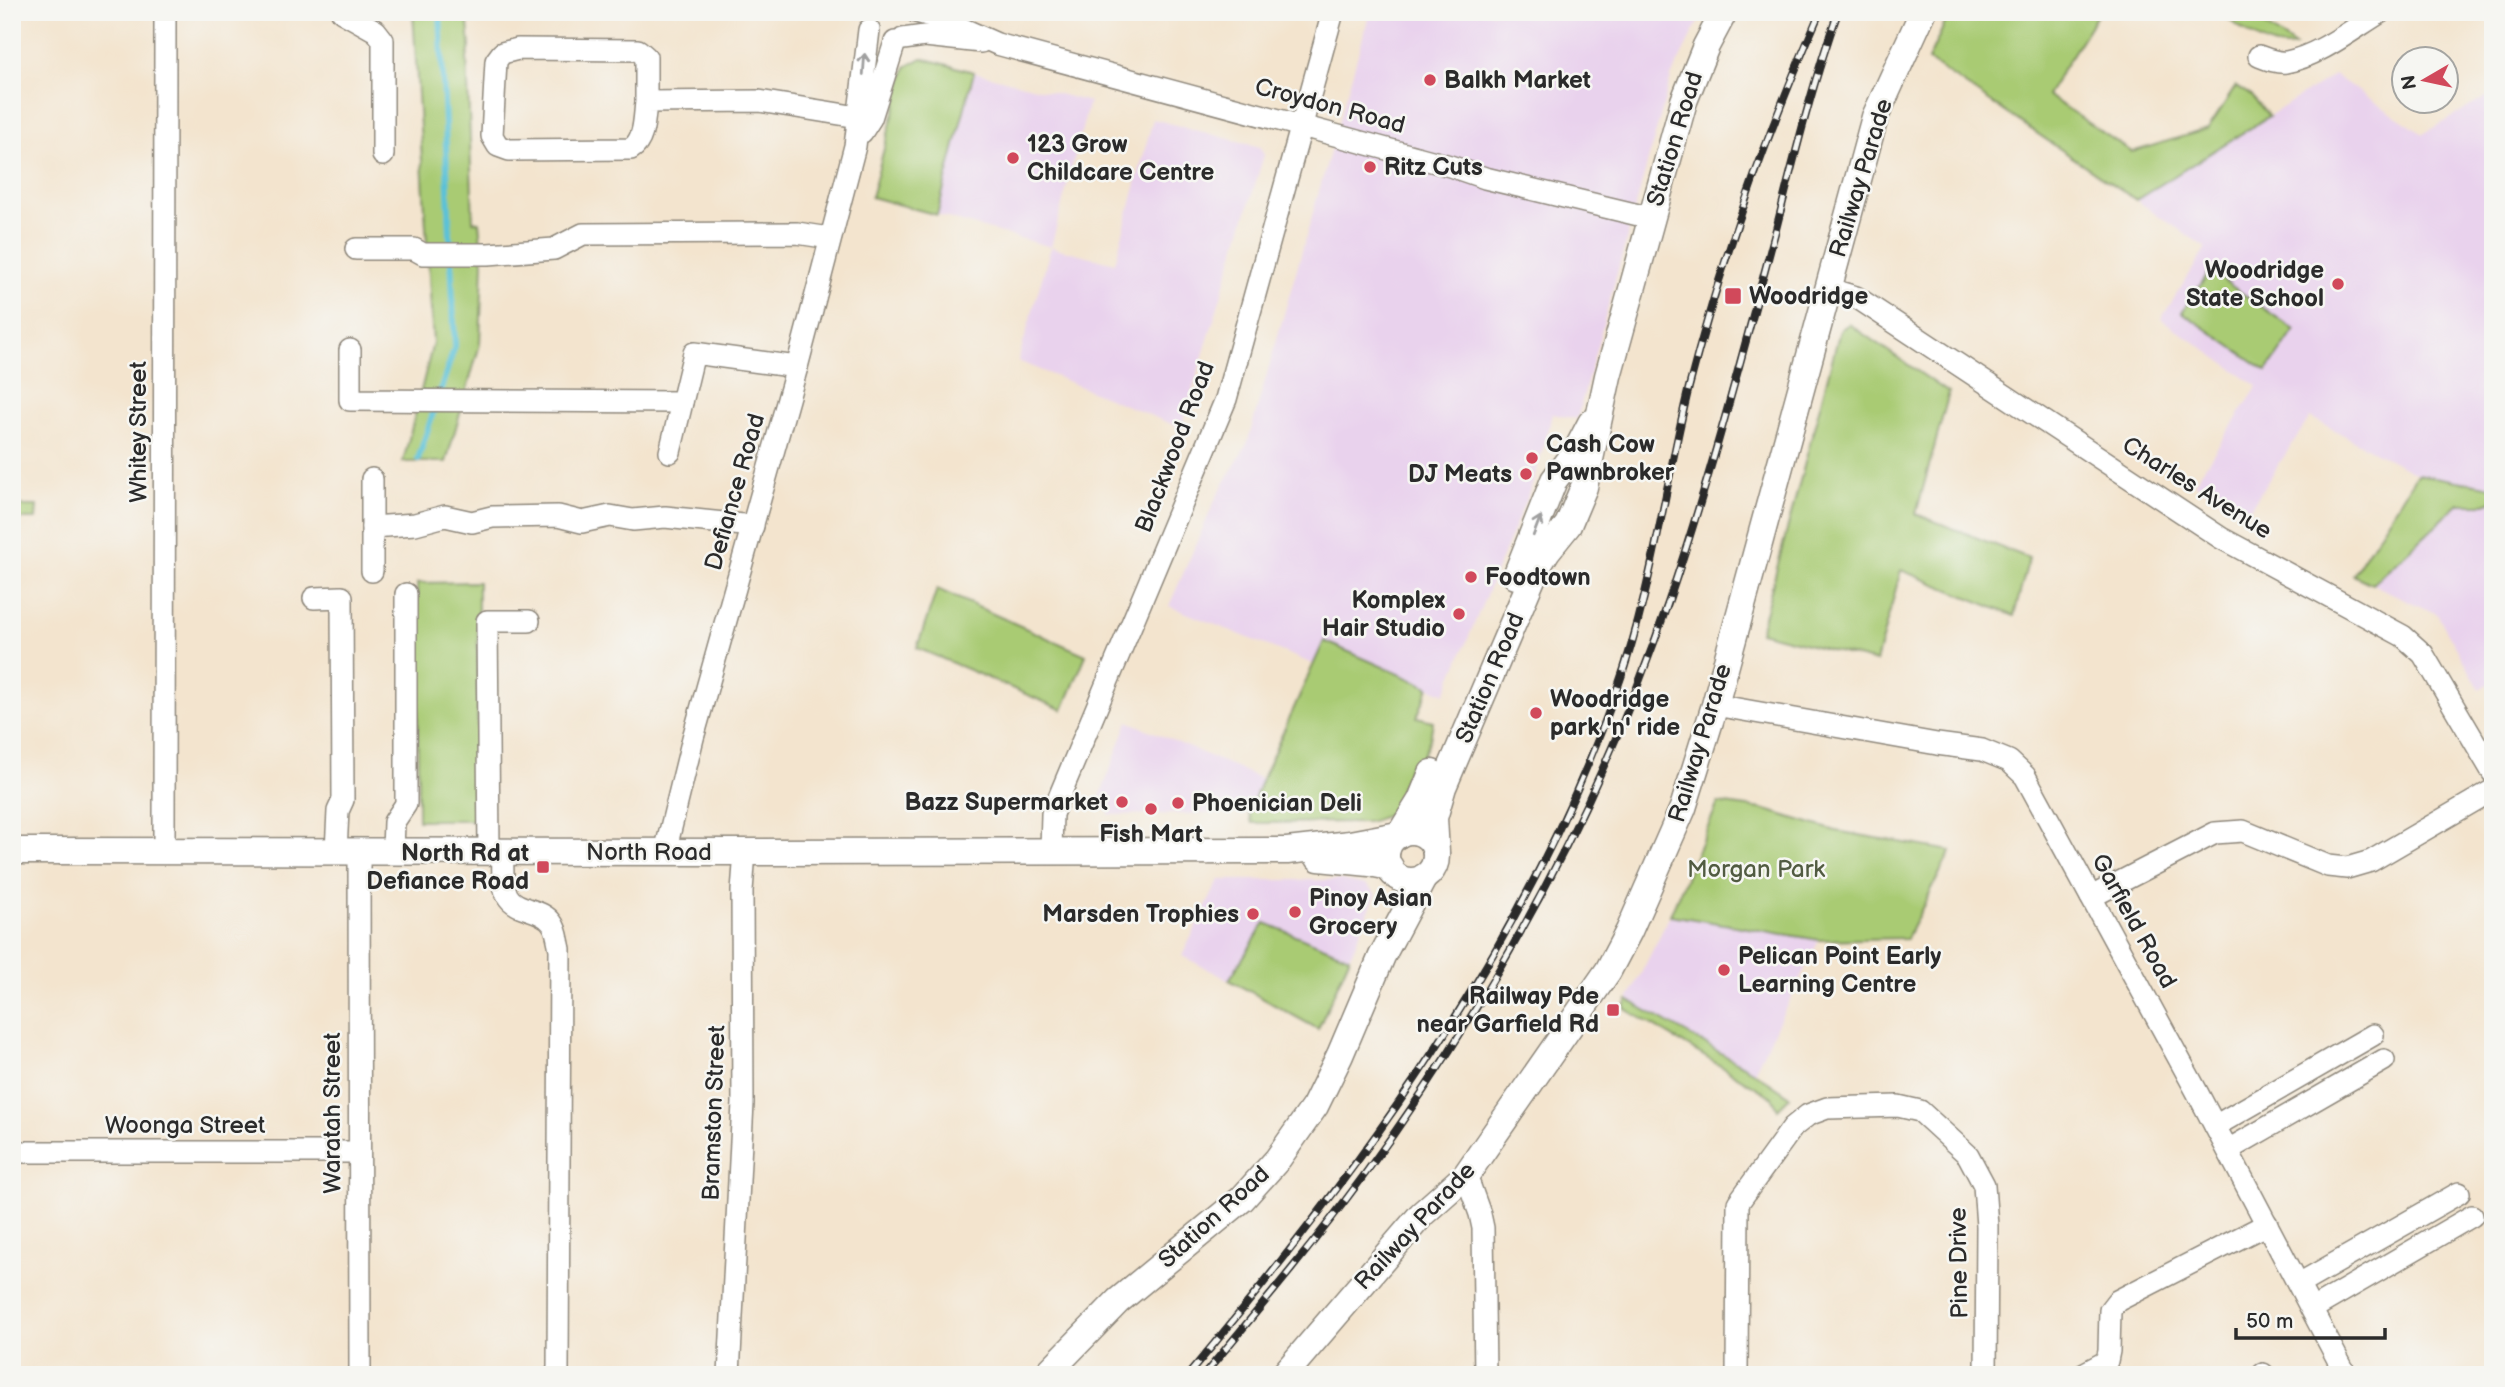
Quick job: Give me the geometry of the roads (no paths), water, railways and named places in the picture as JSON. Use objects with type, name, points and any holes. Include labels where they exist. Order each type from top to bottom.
[{"type":"street","name":"Whitey Street","points":[[164,851],[165,12]]},
{"type":"street","points":[[342,12],[376,31],[383,40],[383,155]]},
{"type":"street","name":"Defiance Road","points":[[855,146],[870,118],[899,40],[910,26],[908,12]]},
{"type":"street","name":"Croydon Road","points":[[916,12],[942,16],[997,44]]},
{"type":"street","name":"Blackwood Road","points":[[1051,850],[1052,814],[1196,476],[1226,399],[1333,12]]},
{"type":"street","name":"Station Road","points":[[1436,853],[1434,818],[1443,787],[1537,567],[1546,551],[1568,525],[1584,487],[1604,392],[1691,81],[1724,12]]},
{"type":"street","name":"Railway Parade","points":[[1284,1375],[1422,1214],[1466,1175],[1619,953],[1683,807],[1715,705],[1875,117],[1923,12]]},
{"type":"street","points":[[2259,56],[2283,62],[2308,55],[2380,12]]},
{"type":"street","points":[[868,19],[880,41],[899,40]]},
{"type":"street","name":"Defiance Road","points":[[665,852],[693,738],[797,367],[855,146],[868,19]]},
{"type":"street","name":"Croydon Road","points":[[899,40],[925,36],[997,44],[1450,166],[1482,177],[1651,218]]},
{"type":"street","points":[[518,49],[638,50],[646,57],[646,102],[641,138],[638,145],[631,149],[509,150],[498,146],[492,136],[496,61],[502,53],[518,49]]},
{"type":"street","points":[[646,102],[759,101],[858,117]]},
{"type":"street","points":[[356,249],[414,249],[423,254],[488,254],[554,248],[583,234],[797,233],[831,238]]},
{"type":"street","name":"Charles Avenue","points":[[1829,289],[1856,297],[2221,538],[2403,636],[2423,654],[2492,769]]},
{"type":"street","points":[[350,350],[350,400],[682,402]]},
{"type":"street","points":[[670,452],[694,353],[797,367]]},
{"type":"street","name":"Station Road","points":[[1399,834],[1421,800],[1523,561],[1554,480],[1585,436],[1604,392]]},
{"type":"street","points":[[1554,480],[1570,478],[1584,487]]},
{"type":"street","points":[[372,479],[372,571]]},
{"type":"street","points":[[372,527],[415,524],[445,516],[472,522],[492,517],[558,516],[582,522],[610,516],[634,520],[665,517],[752,526]]},
{"type":"street","points":[[393,851],[394,822],[406,804],[406,594]]},
{"type":"street","name":"Waratah Street","points":[[314,598],[342,597],[343,800],[338,811],[348,851],[358,1152],[360,1375]]},
{"type":"street","points":[[529,621],[488,621],[496,851],[508,895],[515,905],[544,914],[554,925],[560,949],[558,1370],[555,1375]]},
{"type":"street","name":"Garfield Road","points":[[1715,705],[1982,750],[2009,761],[2025,776],[2228,1150],[2346,1375]]},
{"type":"street","points":[[2091,897],[2215,833],[2243,831],[2328,866],[2347,868],[2371,861],[2493,790]]},
{"type":"street","points":[[1412,831],[1425,835],[1431,841],[1436,853],[1434,865],[1424,877],[1406,880],[1390,869],[1387,850],[1399,834],[1412,831]]},
{"type":"street","name":"North Road","points":[[12,851],[1287,851],[1350,844],[1399,834]]},
{"type":"street","name":"North Road","points":[[1287,851],[1319,858],[1370,863],[1390,869]]},
{"type":"street","name":"Bramston Street","points":[[729,1375],[743,1102],[742,887],[745,852]]},
{"type":"street","name":"Station Road","points":[[1382,956],[1392,897],[1390,869]]},
{"type":"street","name":"Station Road","points":[[1046,1375],[1118,1301],[1242,1199],[1277,1160],[1315,1106],[1382,956],[1424,877]]},
{"type":"street","points":[[2215,1126],[2373,1035]]},
{"type":"street","points":[[2228,1150],[2384,1060]]},
{"type":"street","name":"Pine Drive","points":[[1737,1375],[1738,1203],[1793,1127],[1808,1115],[1827,1108],[1898,1106],[1920,1111],[1968,1155],[1984,1185],[1987,1226],[1986,1375]]},
{"type":"street","name":"Woonga Street","points":[[12,1152],[358,1152]]},
{"type":"street","points":[[1466,1175],[1483,1228],[1485,1375]]},
{"type":"street","points":[[2299,1284],[2459,1193]]},
{"type":"street","points":[[2312,1309],[2472,1216]]},
{"type":"street","points":[[2081,1375],[2107,1362],[2110,1310],[2117,1301],[2267,1224]]},
{"type":"waterway","points":[[418,459],[455,346],[440,12]]},
{"type":"railway","points":[[1188,1375],[1315,1217],[1376,1136],[1433,1052],[1486,966],[1535,878],[1578,787],[1616,692],[1639,617],[1680,425],[1716,291],[1781,104],[1820,12]]},
{"type":"railway","points":[[1204,1375],[1362,1178],[1455,1043],[1538,901],[1610,753],[1641,677],[1684,555],[1738,371],[1812,94],[1838,12]]},
{"type":"place","name":"Balkh Market","points":[[1430,80]]},
{"type":"place","name":"123 Grow Childcare Centre","points":[[1013,158]]},
{"type":"place","name":"Ritz Cuts","points":[[1370,167]]},
{"type":"place","name":"Woodridge State School","points":[[2338,284]]},
{"type":"place","name":"Woodridge","points":[[1733,296]]},
{"type":"place","name":"Cash Cow Pawnbroker","points":[[1532,458]]},
{"type":"place","name":"DJ Meats","points":[[1526,474]]},
{"type":"place","name":"Foodtown","points":[[1471,577]]},
{"type":"place","name":"Komplex Hair Studio","points":[[1459,614]]},
{"type":"place","name":"Woodridge park 'n' ride","points":[[1536,713]]},
{"type":"place","name":"Bazz Supermarket","points":[[1122,802]]},
{"type":"place","name":"Phoenician Deli","points":[[1178,803]]},
{"type":"place","name":"Fish Mart","points":[[1151,809]]},
{"type":"place","name":"North Rd at Defiance Road","points":[[543,867]]},
{"type":"place","name":"Pinoy Asian Grocery","points":[[1295,912]]},
{"type":"place","name":"Marsden Trophies","points":[[1253,914]]},
{"type":"place","name":"Pelican Point Early Learning Centre","points":[[1724,970]]},
{"type":"place","name":"Railway Pde near Garfield Rd","points":[[1613,1010]]},
{"type":"park label","name":"Morgan Park","points":[[1756,869]]}]
